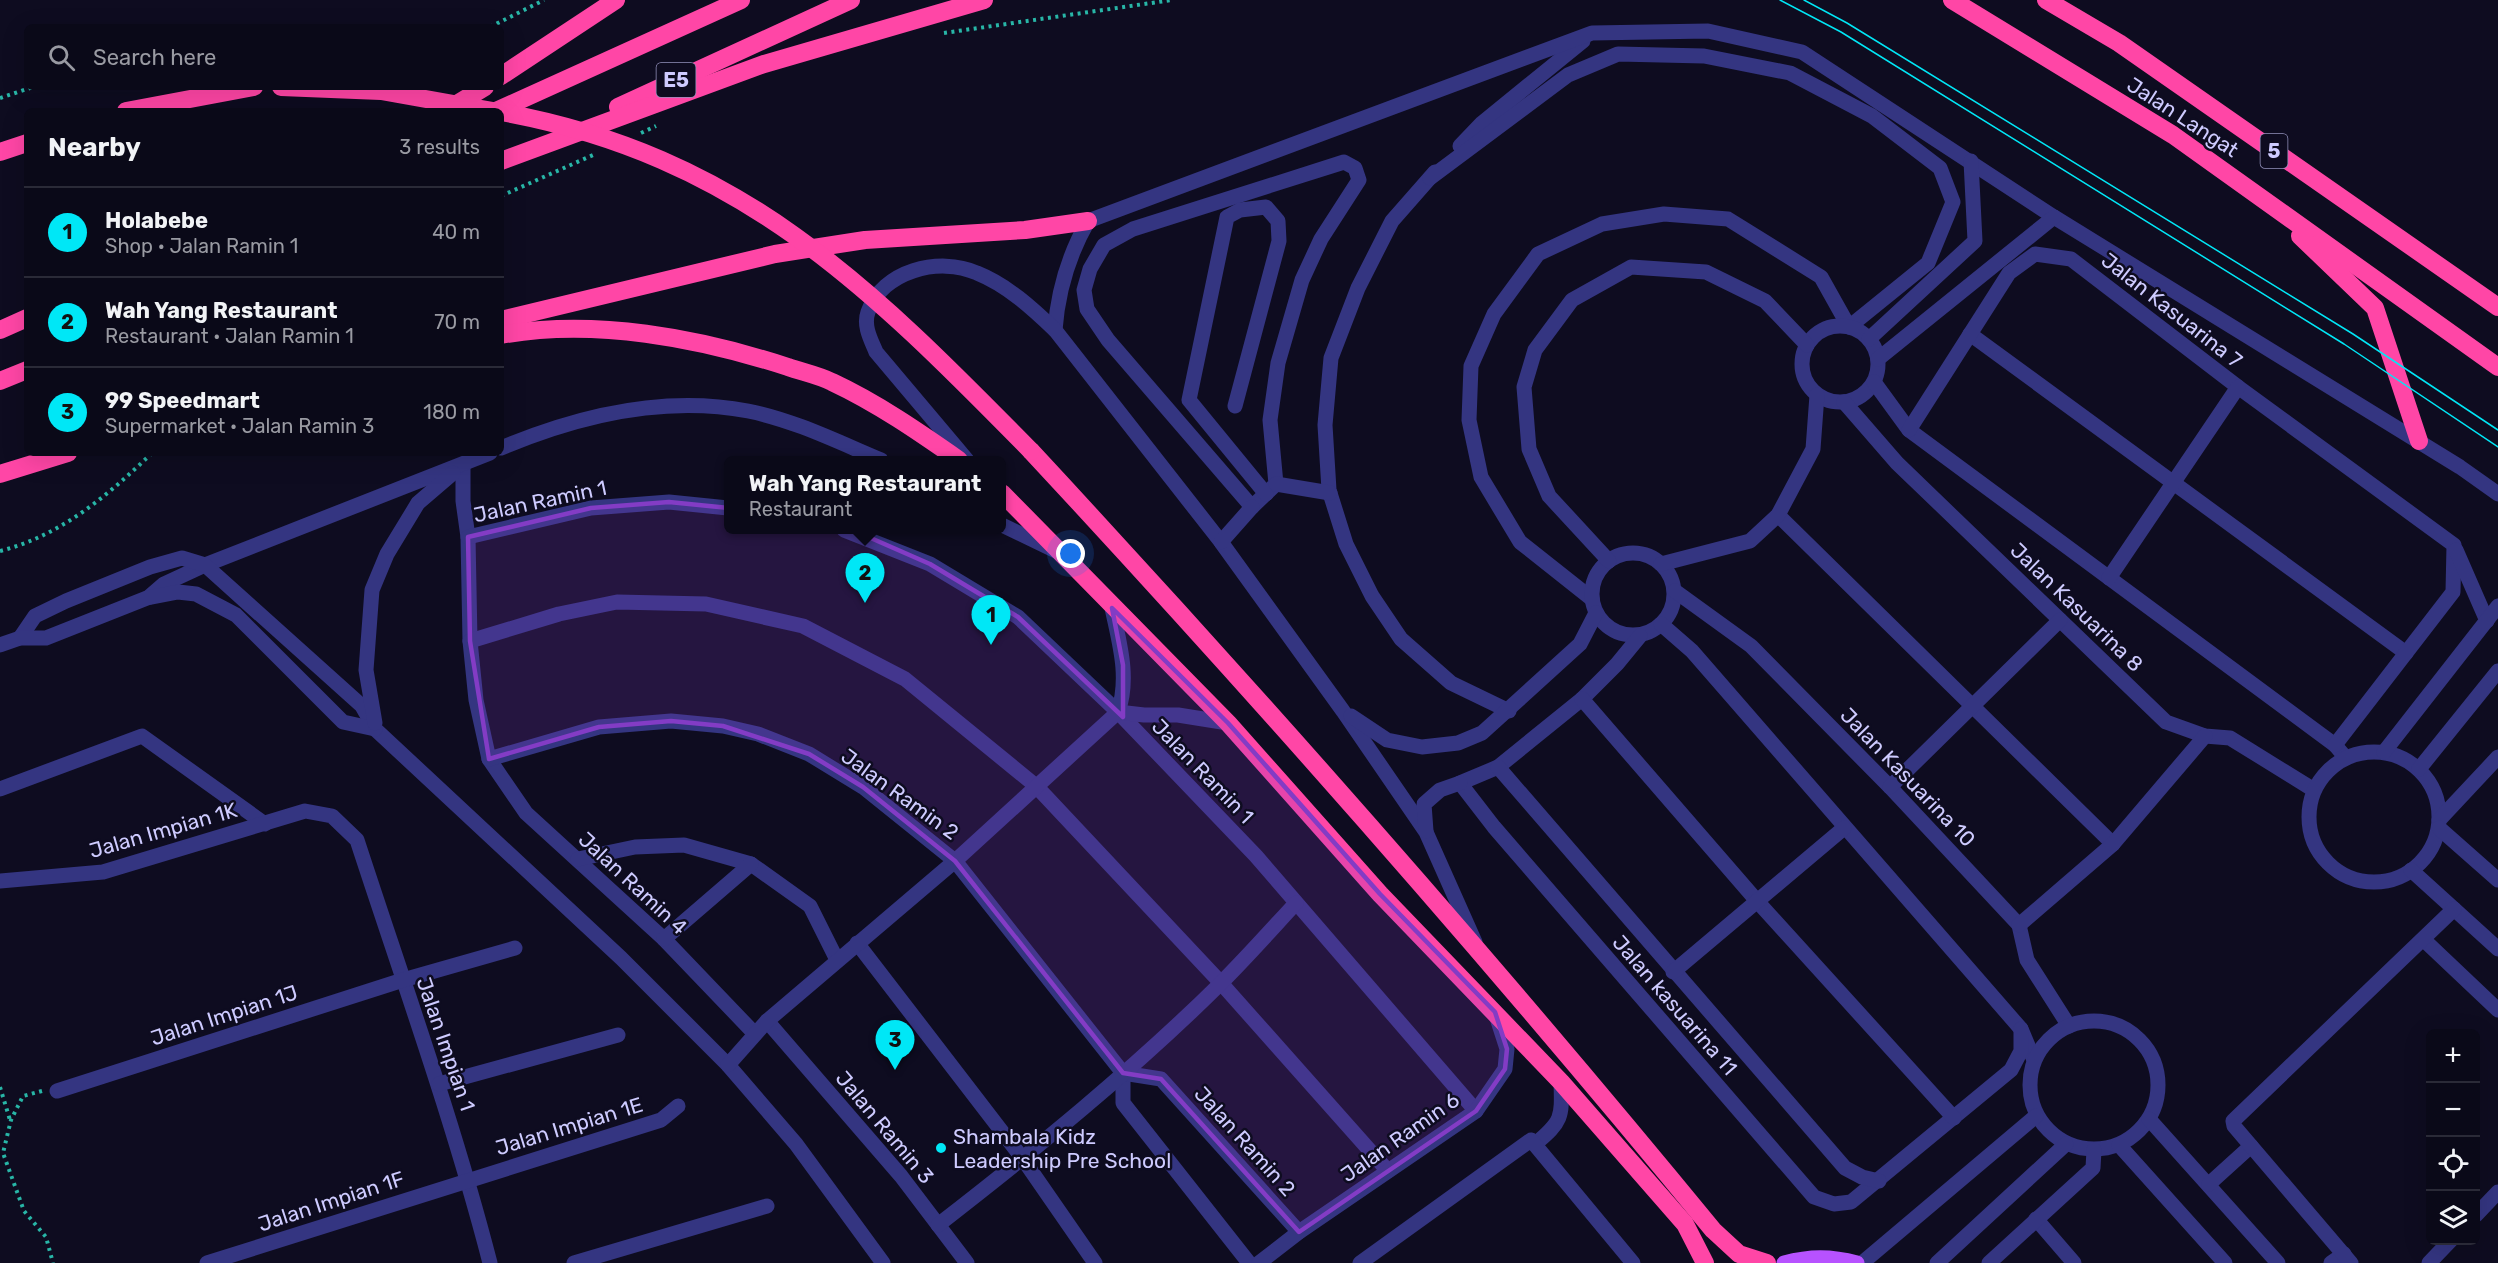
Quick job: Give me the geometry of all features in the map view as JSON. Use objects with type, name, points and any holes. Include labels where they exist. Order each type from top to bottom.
[{"type":"highway","points":[[504,74],[616,0]]},
{"type":"highway","name":"E5","points":[[501,108],[741,0]]},
{"type":"highway","name":"E5","points":[[504,160],[851,0]]},
{"type":"highway","points":[[504,160],[764,64],[984,0]]},
{"type":"highway","name":"Jalan Langat","points":[[1952,0],[2173,135],[2498,368]]},
{"type":"highway","name":"Jalan Langat","points":[[2046,0],[2119,44],[2498,307]]},
{"type":"highway","points":[[141,108],[238,90]]},
{"type":"highway","points":[[356,90],[381,91],[477,108]]},
{"type":"highway","points":[[451,108],[480,90]]},
{"type":"highway","points":[[504,113],[589,133],[642,151],[708,181],[778,223],[844,272],[925,343],[1031,451],[1210,644],[1479,950],[1713,1230],[1739,1254],[1767,1263]]},
{"type":"highway","points":[[0,152],[24,144]]},
{"type":"highway","points":[[2249,188],[2375,308],[2419,441]]},
{"type":"highway","points":[[504,319],[775,254],[865,240],[1025,230],[1088,221]]},
{"type":"highway","points":[[0,330],[24,319]]},
{"type":"highway","points":[[504,334],[533,329],[617,331],[700,343],[763,359],[831,381],[901,419],[954,456]]},
{"type":"highway","points":[[0,381],[24,371]]},
{"type":"highway","points":[[0,474],[58,456]]},
{"type":"highway","points":[[1006,497],[1112,608],[1228,723],[1380,894],[1561,1082],[1685,1224],[1705,1263]]},
{"type":"main road","points":[[1784,1263],[1804,1257],[1833,1257],[1857,1263]]},
{"type":"street","points":[[1055,330],[1061,284],[1068,262],[1088,221],[1592,33],[1708,31],[1802,52],[2054,217],[2419,441],[2498,494]]},
{"type":"street","points":[[1509,711],[1451,682],[1401,639],[1372,596],[1346,544],[1330,493],[1325,425],[1331,358],[1358,288],[1392,222],[1482,123],[1592,33]]},
{"type":"street","points":[[1430,178],[1568,75],[1618,54],[1704,56],[1790,73],[1872,116],[1940,168],[1953,202],[1928,263],[1849,327],[1825,329],[1807,345],[1802,366],[1804,377],[1817,394],[1825,399],[1844,402],[1861,395],[1874,382],[1878,360],[1869,339],[1849,327],[1821,277],[1728,219],[1665,214],[1602,224],[1538,254],[1494,314],[1471,366],[1469,420],[1480,477],[1520,542],[1594,606],[1611,629],[1622,634],[1640,636]]},
{"type":"street","points":[[1869,339],[1975,241],[1971,161]]},
{"type":"street","points":[[1221,542],[1271,489],[1270,420],[1278,363],[1302,279],[1321,239],[1359,180],[1355,168],[1344,162],[1133,229],[1104,245],[1090,269],[1084,290],[1087,309],[1108,340],[1252,507]]},
{"type":"street","points":[[1235,406],[1279,241],[1278,221],[1266,207],[1240,210],[1227,217],[1190,400],[1271,489],[1330,493]]},
{"type":"street","points":[[1878,360],[2054,217]]},
{"type":"street","name":"Jalan Kasuarina 7","points":[[1909,430],[2009,273],[2036,254],[2071,259],[2238,387],[2454,545]]},
{"type":"street","points":[[964,456],[876,352],[867,330],[867,314],[881,288],[903,274],[926,268],[949,266],[976,272],[1029,306],[1055,330],[1221,542],[1343,711],[1426,832],[1479,950]]},
{"type":"street","points":[[1609,561],[1549,496],[1529,449],[1524,387],[1535,350],[1572,300],[1631,267],[1706,272],[1765,300],[1807,345]]},
{"type":"street","points":[[1970,334],[2406,653]]},
{"type":"street","name":"Jalan Kasuarina 8","points":[[1874,382],[1909,430],[2336,745],[2346,758]]},
{"type":"street","points":[[2109,578],[2238,387]]},
{"type":"street","points":[[1661,564],[1750,541],[1778,515],[1813,449],[1817,394]]},
{"type":"street","name":"Jalan Kasuarina 8","points":[[1844,402],[1897,463],[2166,722],[2205,736],[2230,738],[2314,790]]},
{"type":"street","points":[[504,447],[572,421],[638,410],[683,406],[747,411],[812,430],[872,456]]},
{"type":"street","points":[[147,598],[164,584],[205,565],[483,456]]},
{"type":"street","points":[[463,465],[463,501],[468,537],[470,641],[476,700],[489,759]]},
{"type":"street","points":[[375,729],[366,670],[372,590],[387,554],[418,502],[463,465]]},
{"type":"street","name":"Jalan Ramin 1","points":[[468,537],[591,508],[669,502],[724,508]]},
{"type":"street","points":[[1778,515],[2113,844]]},
{"type":"street","points":[[1006,527],[1058,553]]},
{"type":"street","name":"Jalan Ramin 1","points":[[854,534],[930,564],[1018,617],[1118,712],[1256,856],[1476,1111]]},
{"type":"street","points":[[2454,545],[2487,621]]},
{"type":"street","points":[[2336,745],[2453,592],[2454,545]]},
{"type":"street","points":[[1343,711],[1387,740],[1422,747],[1458,743],[1474,736],[1509,711],[1580,644],[1594,606],[1596,577],[1609,561],[1622,555],[1636,553],[1649,556],[1661,564],[1672,581],[1674,591],[1669,615],[1661,624],[1640,636],[1617,664],[1582,699],[1498,767],[1440,790],[1424,804],[1426,832]]},
{"type":"street","points":[[20,638],[35,616],[150,567],[182,558],[205,565],[362,705],[375,729],[621,958],[728,1065],[796,1144],[883,1263]]},
{"type":"street","name":"Jalan Kasuarina 10","points":[[1674,591],[1751,646],[1890,787],[2019,925]]},
{"type":"street","points":[[0,645],[20,638],[46,638],[147,598],[177,592],[196,594],[216,603],[250,628],[343,722],[375,729]]},
{"type":"street","points":[[470,641],[559,614],[617,602],[706,604],[803,626],[905,678],[1036,786],[1221,983],[1388,1171]]},
{"type":"street","points":[[2384,752],[2498,606]]},
{"type":"street","points":[[728,1065],[767,1021],[857,942],[955,861],[1118,712],[1123,696],[1123,664],[1112,608]]},
{"type":"street","points":[[1890,787],[2060,620]]},
{"type":"street","points":[[1661,624],[1692,651],[2021,1029],[2034,1060]]},
{"type":"street","points":[[2419,769],[2498,671]]},
{"type":"street","points":[[1582,699],[1757,902],[1954,1118]]},
{"type":"street","points":[[1118,712],[1178,715],[1228,723]]},
{"type":"street","name":"Jalan Ramin 2","points":[[489,759],[599,728],[671,721],[723,726],[758,734],[809,754],[863,787],[955,861],[1123,1073],[1161,1079],[1299,1232]]},
{"type":"street","name":"Jalan Impian 1K","points":[[0,789],[142,736],[265,824]]},
{"type":"street","points":[[2069,1026],[2027,960],[2019,925],[2113,844],[2205,736]]},
{"type":"street","points":[[2498,757],[2439,824],[2429,852],[2411,870],[2400,877],[2374,882],[2355,879],[2337,871],[2319,853],[2309,828],[2310,803],[2314,790],[2322,777],[2346,758],[2358,753],[2384,752],[2403,758],[2419,769],[2436,796],[2439,824],[2498,880]]},
{"type":"street","name":"Jalan Ramin 4","points":[[489,759],[526,813],[664,939],[755,1035]]},
{"type":"street","name":"Jalan kasuarina 11","points":[[1498,767],[1673,972],[1845,1168],[1862,1178],[1879,1181]]},
{"type":"street","name":"Jalan kasuarina 11","points":[[1460,783],[1494,827],[1814,1197],[1834,1204],[1851,1202],[1879,1181],[2011,1070],[2021,1051],[2021,1029]]},
{"type":"street","name":"Jalan Impian 1K","points":[[0,881],[103,872],[305,811],[332,816],[357,840]]},
{"type":"street","points":[[1673,972],[1844,828]]},
{"type":"street","name":"Jalan Impian 1","points":[[357,840],[469,1180],[490,1263]]},
{"type":"street","points":[[578,859],[635,847],[684,845],[751,864],[810,906],[837,960]]},
{"type":"street","points":[[664,939],[751,864]]},
{"type":"street","points":[[2411,870],[2498,949]]},
{"type":"street","points":[[938,1225],[1023,1159],[1123,1073],[1221,983],[1296,903]]},
{"type":"street","points":[[2331,1263],[2348,1258],[2293,1199],[2234,1126],[2233,1121],[2454,909]]},
{"type":"street","points":[[2424,940],[2498,1010]]},
{"type":"street","points":[[857,942],[1023,1159],[1095,1263]]},
{"type":"street","name":"Jalan Impian 1J","points":[[57,1091],[403,980],[515,948]]},
{"type":"street","name":"Jalan Ramin 6","points":[[1259,1263],[1299,1232],[1476,1111],[1505,1069],[1507,1049],[1495,1012]]},
{"type":"street","name":"Jalan Ramin 3","points":[[767,1021],[901,1176],[967,1263]]},
{"type":"street","points":[[2091,1022],[2112,1024],[2126,1029],[2148,1050],[2158,1077],[2155,1106],[2149,1119],[2136,1135],[2119,1145],[2094,1150],[2066,1144],[2049,1132],[2036,1116],[2029,1088],[2034,1060],[2042,1046],[2054,1034],[2069,1026],[2091,1022]]},
{"type":"street","points":[[438,1084],[618,1035]]},
{"type":"street","points":[[1123,1073],[1123,1103],[1249,1263]]},
{"type":"street","points":[[1535,1144],[1557,1126],[1562,1107],[1561,1082]]},
{"type":"street","name":"Jalan Impian 1E","points":[[469,1180],[661,1120],[678,1106]]},
{"type":"street","points":[[1862,1263],[2036,1116]]},
{"type":"street","points":[[2149,1119],[2278,1263]]},
{"type":"street","points":[[1360,1263],[1531,1140],[1633,1263]]},
{"type":"street","points":[[1937,1263],[2066,1144]]},
{"type":"street","points":[[2119,1145],[2225,1263]]},
{"type":"street","points":[[2209,1184],[2251,1146]]},
{"type":"street","points":[[1989,1263],[2093,1168],[2094,1150]]},
{"type":"street","name":"Jalan Impian 1F","points":[[207,1263],[469,1180]]},
{"type":"street","points":[[2480,1210],[2498,1192]]},
{"type":"street","points":[[574,1263],[767,1206]]},
{"type":"street","points":[[2036,1219],[2074,1263]]},
{"type":"street","points":[[2429,1263],[2446,1245]]},
{"type":"path","points":[[496,24],[544,0]]},
{"type":"path","points":[[932,36],[966,28],[1172,0]]},
{"type":"path","points":[[0,98],[24,90]]},
{"type":"path","points":[[632,137],[662,123]]},
{"type":"path","points":[[504,195],[602,151]]},
{"type":"path","points":[[0,551],[39,538],[70,521],[100,501],[149,456]]},
{"type":"path","points":[[0,1087],[11,1120]]},
{"type":"path","points":[[52,1263],[46,1237],[24,1211],[3,1153],[11,1120],[23,1096],[40,1090],[57,1091]]},
{"type":"highlighted area","points":[[669,502],[768,512],[857,532],[930,564],[1018,617],[1123,717],[1123,665],[1112,608],[1228,723],[1380,894],[1495,1012],[1507,1049],[1505,1069],[1476,1111],[1299,1232],[1161,1079],[1123,1073],[955,861],[863,787],[809,754],[723,726],[671,721],[599,727],[489,759],[470,641],[468,537],[591,508]]},
{"type":"tram line","points":[[1780,0],[1841,32],[2344,344],[2498,447]]},
{"type":"tram line","points":[[1804,0],[1847,23],[2353,334],[2498,430]]},
{"type":"place","name":"Wah Yang Restaurant","points":[[865,603]]},
{"type":"place","name":"Holabebe","points":[[991,645]]},
{"type":"place","name":"99 Speedmart","points":[[895,1070]]},
{"type":"place","name":"Shambala Kidz Leadership Pre School","points":[[941,1148]]}]
